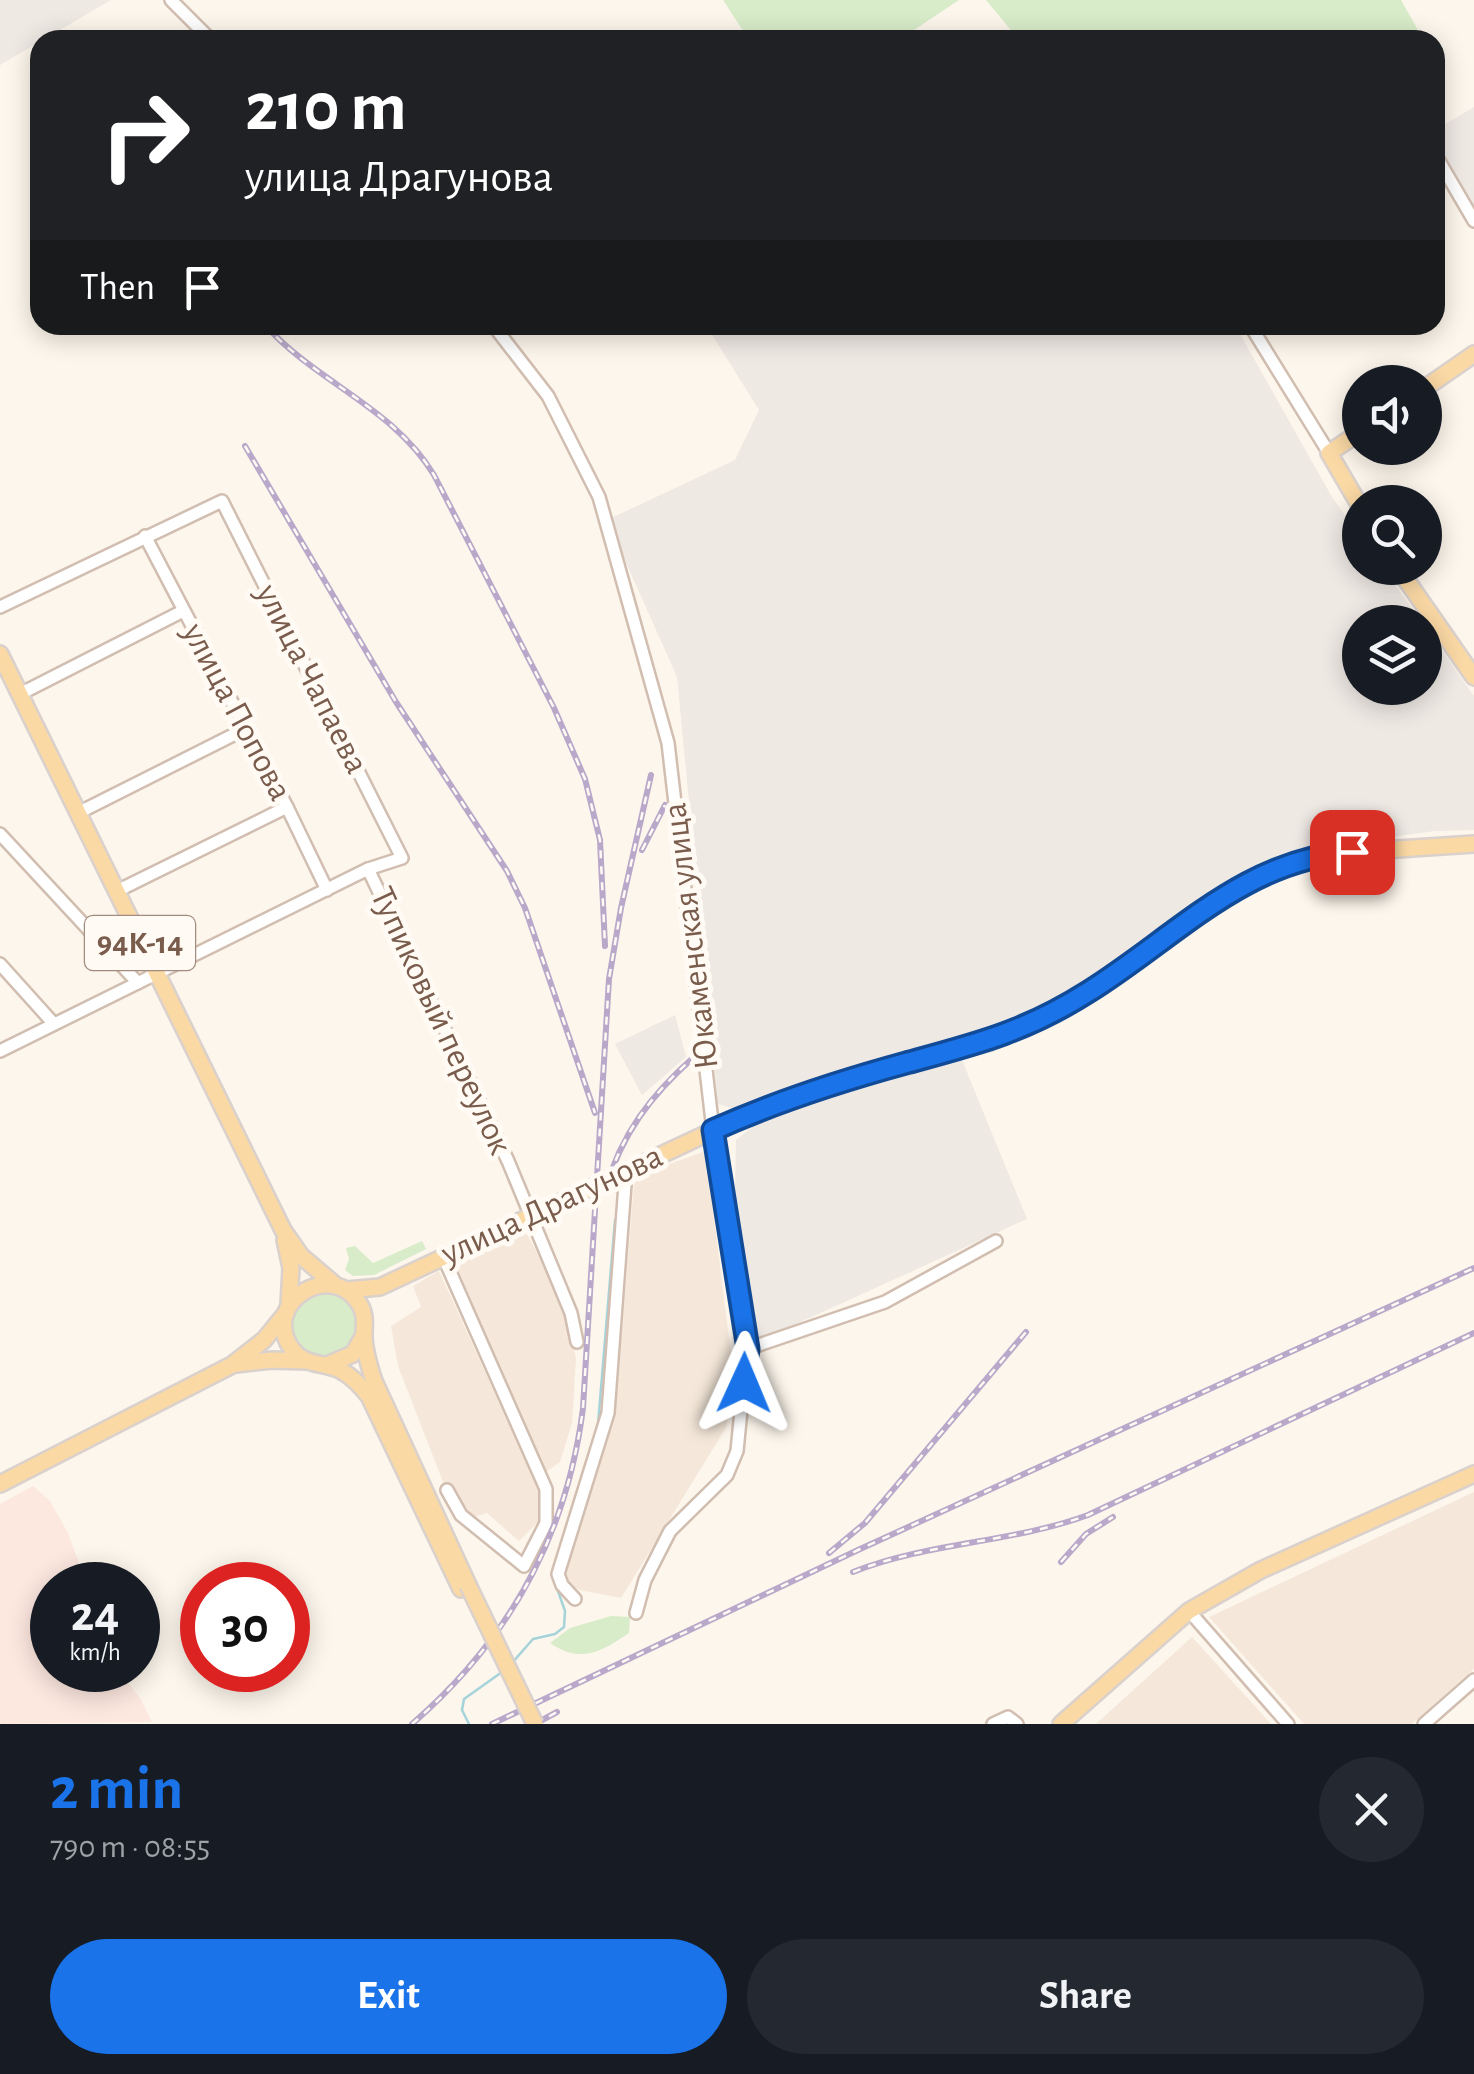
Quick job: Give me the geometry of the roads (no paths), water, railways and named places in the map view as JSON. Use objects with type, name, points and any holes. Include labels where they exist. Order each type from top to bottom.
[{"type":"main road","points":[[1442,376],[1474,354]]},
{"type":"main road","points":[[1342,445],[1330,453],[1348,485]]},
{"type":"main road","points":[[1410,585],[1474,678]]},
{"type":"main road","name":"94К-14","points":[[0,654],[284,1230]]},
{"type":"main road","name":"улица Драгунова","points":[[342,1288],[380,1286],[760,1108],[990,1042],[1046,1018],[1228,894],[1285,864],[1323,854],[1474,844]]},
{"type":"main road","points":[[284,1230],[301,1256],[360,1305],[374,1381],[523,1724]]},
{"type":"main road","points":[[284,1230],[290,1268],[286,1338],[306,1362]]},
{"type":"main road","name":"улица Драгунова","points":[[365,1328],[377,1298],[402,1276]]},
{"type":"main road","points":[[0,1484],[232,1365],[264,1340],[303,1290],[312,1286],[342,1288]]},
{"type":"main road","points":[[326,1366],[353,1354],[365,1328]]},
{"type":"main road","points":[[232,1365],[272,1360],[326,1366],[346,1373],[369,1396],[535,1724]]},
{"type":"main road","points":[[1060,1724],[1191,1613],[1228,1588],[1474,1474]]},
{"type":"main road","points":[[1072,1724],[1191,1613]]},
{"type":"street","points":[[171,0],[201,30]]},
{"type":"street","points":[[1445,171],[1474,222]]},
{"type":"street","name":"Юкаменская улица","points":[[501,335],[548,396],[581,458],[607,520],[671,760],[713,1130],[748,1349],[737,1451],[727,1475],[670,1531],[645,1580],[636,1612]]},
{"type":"street","points":[[1256,335],[1330,453]]},
{"type":"street","name":"улица Чапаева","points":[[146,536],[222,501],[402,858],[368,868]]},
{"type":"street","points":[[0,606],[146,536]]},
{"type":"street","name":"улица Попова","points":[[146,536],[327,890]]},
{"type":"street","points":[[20,694],[182,611]]},
{"type":"street","points":[[78,813],[244,729]]},
{"type":"street","points":[[115,892],[287,807]]},
{"type":"street","points":[[0,834],[138,984]]},
{"type":"street","points":[[0,1051],[368,868]]},
{"type":"street","name":"Тупиковый переулок","points":[[368,868],[475,1090],[571,1313],[577,1342]]},
{"type":"street","points":[[0,964],[54,1024]]},
{"type":"street","points":[[575,1599],[558,1574],[608,1413],[626,1171]]},
{"type":"street","points":[[748,1349],[885,1302],[996,1241]]},
{"type":"street","points":[[443,1256],[546,1489],[546,1523],[524,1566],[460,1515],[447,1490]]},
{"type":"street","points":[[1191,1613],[1288,1724]]},
{"type":"street","points":[[1424,1724],[1474,1680]]},
{"type":"street","points":[[994,1724],[1008,1717],[1017,1724]]},
{"type":"waterway","points":[[581,1481],[598,1424],[615,1220]]},
{"type":"waterway","points":[[512,1663],[533,1639],[555,1634],[564,1627],[565,1611],[552,1574],[562,1541]]},
{"type":"waterway","points":[[469,1724],[462,1710],[464,1699],[502,1672]]},
{"type":"railway","points":[[276,335],[398,431],[434,475],[554,708],[585,779],[600,840],[605,946]]},
{"type":"railway","points":[[245,446],[396,702],[507,871],[525,908],[595,1113]]},
{"type":"railway","points":[[412,1724],[447,1692],[505,1621],[547,1542],[575,1455],[583,1408],[609,979],[651,775]]},
{"type":"railway","points":[[642,850],[665,805]]},
{"type":"railway","points":[[605,1191],[620,1151],[640,1117],[695,1056]]},
{"type":"railway","points":[[492,1724],[858,1550],[1474,1268]]},
{"type":"railway","points":[[829,1553],[865,1523],[1026,1332]]},
{"type":"railway","points":[[853,1572],[911,1554],[1030,1532],[1088,1515],[1474,1333]]},
{"type":"railway","points":[[1061,1562],[1086,1534],[1113,1517]]},
{"type":"railway","points":[[535,1724],[557,1712]]}]
